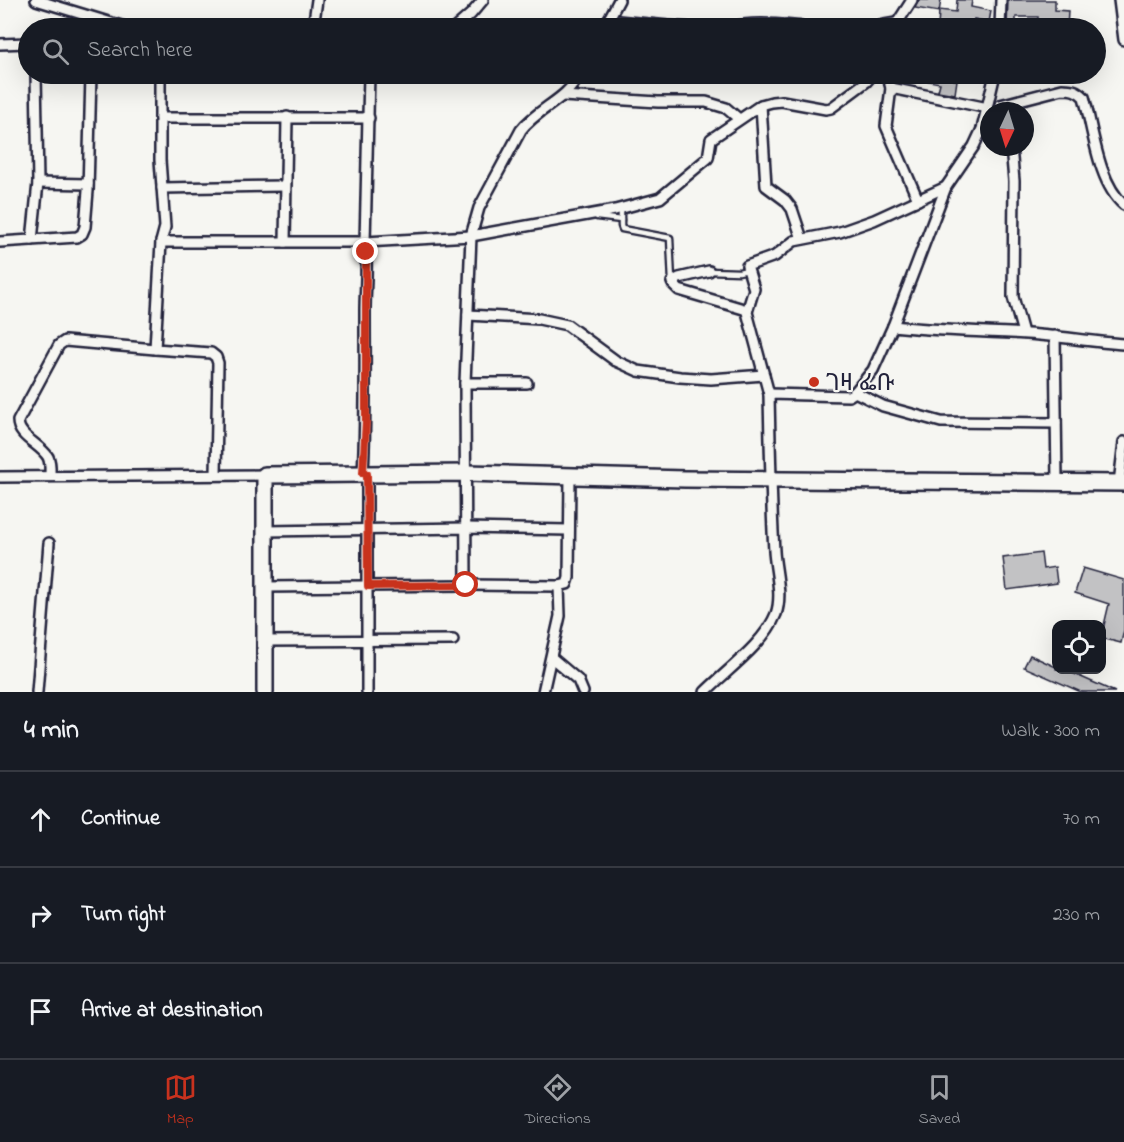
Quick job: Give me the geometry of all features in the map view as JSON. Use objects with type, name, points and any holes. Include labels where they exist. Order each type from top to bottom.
[{"type":"main road","points":[[265,692],[265,475],[467,473],[1121,483]]},
{"type":"street","points":[[36,0],[95,18]]},
{"type":"street","points":[[314,18],[317,0]]},
{"type":"street","points":[[466,18],[483,0]]},
{"type":"street","points":[[609,18],[619,0]]},
{"type":"street","points":[[900,18],[912,0]]},
{"type":"street","points":[[1000,18],[1001,0]]},
{"type":"street","points":[[1119,0],[1124,40]]},
{"type":"street","points":[[0,44],[18,43]]},
{"type":"street","points":[[32,240],[38,183],[36,84]]},
{"type":"street","points":[[0,242],[77,237],[82,234],[85,227],[88,184],[91,84]]},
{"type":"street","points":[[155,349],[161,242],[165,227],[160,84]]},
{"type":"street","points":[[367,692],[368,530],[365,474],[365,306],[367,264],[365,242],[369,84]]},
{"type":"street","points":[[466,585],[465,382],[471,236],[479,208],[521,130],[574,84]]},
{"type":"street","points":[[161,242],[365,242],[471,236],[621,208],[660,198],[670,191],[708,158],[711,139],[761,105],[777,101],[831,108],[863,84]]},
{"type":"street","points":[[890,84],[886,126],[918,200]]},
{"type":"street","points":[[989,102],[993,86]]},
{"type":"street","points":[[993,86],[999,102]]},
{"type":"street","points":[[891,88],[980,106]]},
{"type":"street","points":[[1020,102],[1062,89],[1078,92],[1084,98],[1102,169],[1113,191],[1124,205]]},
{"type":"street","points":[[563,96],[622,101],[706,102],[726,108],[739,119]]},
{"type":"street","points":[[761,105],[766,186],[792,209],[802,238]]},
{"type":"street","points":[[160,117],[369,118]]},
{"type":"street","points":[[285,242],[287,117]]},
{"type":"street","points":[[769,394],[849,396],[873,370],[893,326],[946,187],[980,133]]},
{"type":"street","points":[[1012,156],[1014,181],[1013,289],[1023,333]]},
{"type":"street","points":[[38,183],[88,184]]},
{"type":"street","points":[[162,188],[285,186]]},
{"type":"street","points":[[705,692],[750,649],[776,614],[778,599],[770,479],[769,394],[747,310],[754,289],[747,270],[750,264],[775,256],[789,243],[802,238],[848,229],[874,220],[946,187]]},
{"type":"street","points":[[709,271],[679,278],[672,282],[673,285],[679,290],[747,310]]},
{"type":"street","points":[[468,315],[539,319],[567,325],[616,362],[638,371],[711,379],[764,375]]},
{"type":"street","points":[[893,326],[925,330],[1023,333],[1124,344]]},
{"type":"street","points":[[1055,336],[1057,482]]},
{"type":"street","points":[[50,476],[49,458],[20,429],[18,421],[40,384],[58,345],[64,341],[211,353],[216,357],[218,363],[216,475]]},
{"type":"street","points":[[465,382],[526,383]]},
{"type":"street","points":[[855,392],[883,406],[941,422],[1056,423]]},
{"type":"street","points":[[1121,483],[1124,442]]},
{"type":"street","points":[[0,477],[265,475]]},
{"type":"street","points":[[265,587],[559,586],[567,584],[569,578],[570,475]]},
{"type":"street","points":[[265,531],[467,528],[569,530]]},
{"type":"street","points":[[37,692],[49,543]]},
{"type":"street","points":[[543,692],[560,616],[559,586]]},
{"type":"street","points":[[265,641],[453,640]]},
{"type":"street","points":[[552,658],[578,680],[583,692]]},
{"type":"lane","points":[[621,208],[622,229],[670,238],[672,282]]},
{"type":"lane","points":[[586,215],[621,220]]},
{"type":"lane","points":[[709,271],[747,270]]},
{"type":"building","points":[[919,0],[941,0],[939,12],[915,8]]},
{"type":"building","points":[[957,0],[972,0],[971,7],[991,11],[990,18],[939,18],[939,10],[956,12]]},
{"type":"building","points":[[1008,0],[1055,0],[1055,10],[1068,11],[1068,18],[1007,18]]},
{"type":"building","points":[[940,84],[956,84],[955,94],[938,91]]},
{"type":"building","points":[[1041,553],[1043,569],[1055,567],[1057,583],[1007,590],[1003,558]]},
{"type":"building","points":[[1083,568],[1124,580],[1124,630],[1121,643],[1106,639],[1105,620],[1109,604],[1075,593]]},
{"type":"building","points":[[1030,655],[1052,665],[1052,674],[1074,674],[1115,692],[1081,692],[1024,667]]},
{"type":"place","name":"ገዛ ፌቡ","points":[[814,382]]},
{"type":"route","points":[[366,252],[366,420],[363,473],[367,474],[368,586],[466,585]]}]
